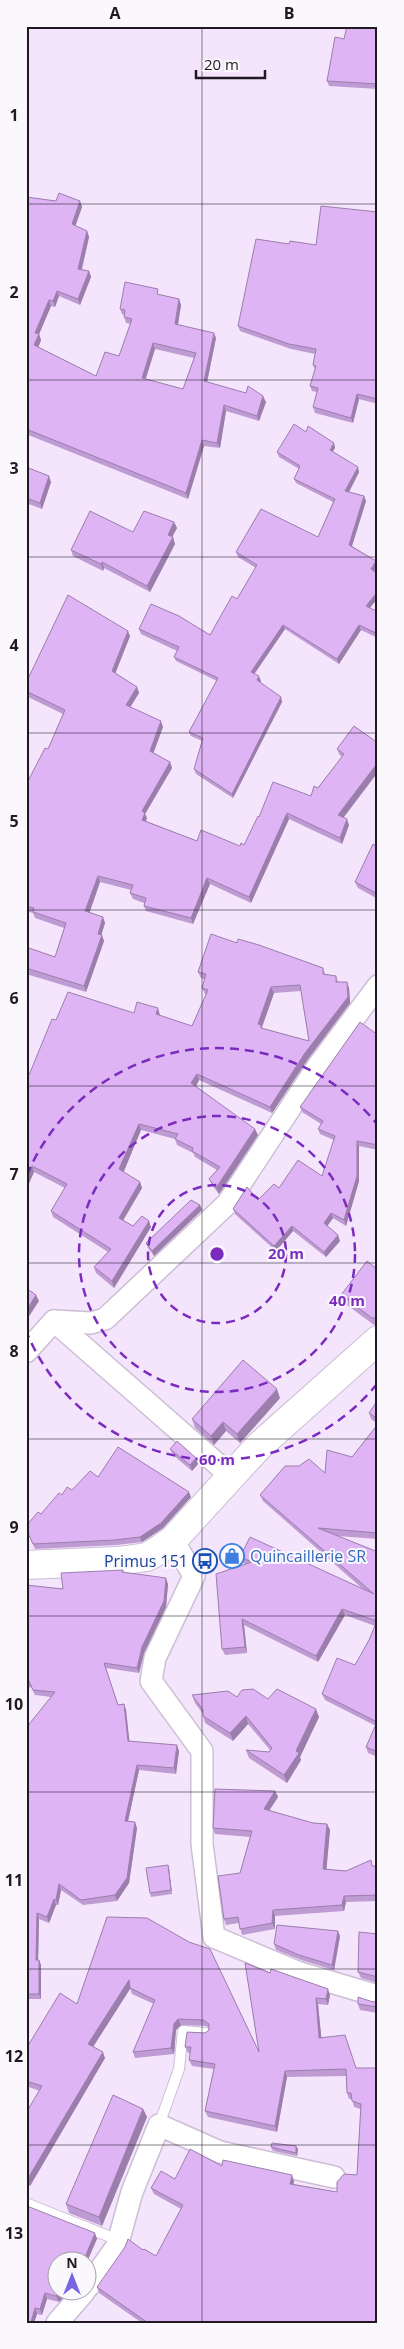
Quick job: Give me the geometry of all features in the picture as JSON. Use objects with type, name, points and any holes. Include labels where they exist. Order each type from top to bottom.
[{"type":"street","points":[[54,1321],[91,1323],[105,1319],[228,1204],[318,1066],[378,986]]},
{"type":"street","points":[[26,1352],[54,1321]]},
{"type":"street","points":[[54,1321],[232,1476]]},
{"type":"street","points":[[26,1565],[147,1557],[173,1540],[259,1446],[378,1340]]},
{"type":"street","points":[[173,1540],[194,1576],[155,1658],[151,1681],[202,1751],[202,1844],[214,1937],[297,1972],[378,1996]]},
{"type":"street","points":[[98,2271],[118,2240],[132,2192],[159,2125],[220,2152],[334,2177]]},
{"type":"street","points":[[57,2323],[75,2302]]},
{"type":"lane","points":[[159,2125],[179,2069],[182,2031],[205,2033]]},
{"type":"lane","points":[[26,2205],[28,2204],[118,2240]]},
{"type":"building","points":[[347,26],[378,26],[378,84],[327,81],[335,37],[344,39]]},
{"type":"building","points":[[59,193],[80,201],[72,224],[87,231],[78,269],[89,271],[78,299],[57,291],[53,301],[49,300],[35,333],[39,334],[34,345],[96,376],[105,352],[119,356],[132,319],[124,317],[125,310],[120,309],[125,282],[158,289],[157,294],[179,299],[175,324],[214,333],[204,381],[246,393],[248,386],[263,396],[257,416],[224,405],[217,443],[202,440],[186,493],[26,429],[26,197],[56,201]],"holes":[[[153,343],[196,353],[183,389],[142,378]]]},
{"type":"building","points":[[321,206],[378,212],[378,399],[357,394],[351,418],[313,407],[318,388],[310,386],[316,366],[313,365],[316,349],[289,344],[238,326],[256,239],[289,244],[290,241],[316,245]]},
{"type":"building","points":[[294,424],[306,432],[308,426],[334,443],[330,450],[358,467],[345,491],[364,496],[349,545],[376,561],[371,569],[378,574],[378,591],[366,606],[378,612],[378,634],[359,625],[337,659],[283,625],[251,672],[259,676],[257,680],[281,697],[232,794],[194,769],[203,738],[189,732],[218,678],[174,657],[179,647],[139,629],[151,604],[179,616],[210,635],[232,596],[237,599],[257,565],[236,552],[261,509],[318,537],[335,499],[294,479],[300,466],[277,452]]},
{"type":"building","points":[[26,467],[49,476],[40,503],[26,498]]},
{"type":"building","points":[[90,511],[133,532],[144,511],[174,522],[168,535],[173,537],[147,586],[102,562],[101,564],[71,550]]},
{"type":"building","points":[[68,595],[128,631],[112,671],[137,687],[126,705],[161,721],[150,751],[170,762],[142,811],[145,813],[142,820],[197,841],[201,830],[240,846],[241,843],[244,845],[259,817],[273,782],[311,796],[314,786],[318,788],[344,754],[337,749],[354,726],[378,743],[378,766],[376,765],[338,815],[347,819],[340,838],[287,813],[249,897],[207,878],[191,918],[144,906],[146,898],[130,893],[133,885],[98,876],[85,911],[103,917],[98,934],[102,935],[84,986],[26,968],[26,947],[55,957],[66,923],[33,912],[34,908],[26,906],[26,785],[45,748],[48,749],[65,710],[26,691],[26,683]]},
{"type":"building","points":[[373,844],[378,847],[378,894],[355,882]]},
{"type":"building","points":[[211,934],[237,943],[238,939],[259,945],[323,968],[323,974],[336,976],[336,982],[347,982],[348,997],[305,1053],[270,1107],[197,1074],[191,1083],[255,1129],[216,1188],[209,1179],[220,1167],[192,1151],[193,1148],[175,1139],[178,1134],[139,1124],[119,1169],[140,1182],[119,1218],[133,1226],[142,1216],[149,1221],[112,1281],[94,1267],[111,1249],[51,1211],[67,1184],[32,1166],[26,1178],[26,1074],[29,1075],[52,1019],[56,1020],[68,992],[134,1013],[137,1002],[158,1008],[156,1014],[192,1026],[208,990],[202,988],[206,974],[198,972]],"holes":[[[300,985],[309,1041],[261,1028],[261,1025],[258,1024],[271,987]]]},
{"type":"building","points":[[360,1022],[378,1035],[378,1145],[357,1141],[357,1176],[344,1220],[331,1213],[324,1223],[338,1235],[324,1252],[292,1226],[274,1246],[233,1209],[247,1187],[258,1200],[274,1184],[279,1188],[298,1160],[322,1176],[335,1136],[318,1129],[323,1121],[300,1107]]},
{"type":"building","points":[[191,1200],[200,1205],[152,1251],[146,1243]]},
{"type":"building","points":[[367,1261],[378,1270],[378,1318],[372,1318],[341,1295]]},
{"type":"building","points":[[26,1288],[36,1295],[26,1311]]},
{"type":"building","points":[[243,1360],[277,1389],[237,1434],[223,1422],[211,1436],[192,1419]]},
{"type":"building","points":[[378,1400],[378,1419],[369,1413]]},
{"type":"building","points":[[378,1424],[378,1509],[376,1513],[378,1513],[378,1533],[318,1528],[378,1552],[378,1752],[366,1747],[377,1722],[322,1694],[337,1658],[355,1665],[377,1621],[342,1609],[316,1656],[242,1619],[245,1647],[222,1649],[216,1574],[252,1562],[240,1557],[250,1537],[374,1594],[260,1495],[285,1466],[299,1466],[309,1459],[325,1473],[327,1450],[352,1457]]},
{"type":"building","points":[[177,1441],[196,1458],[190,1465],[170,1449]]},
{"type":"building","points":[[118,1447],[189,1492],[161,1523],[140,1537],[33,1544],[26,1526],[38,1512],[41,1514],[59,1493],[62,1495],[67,1487],[72,1490],[90,1471],[98,1477]]},
{"type":"building","points":[[123,1570],[122,1572],[166,1578],[164,1601],[142,1647],[137,1668],[104,1663],[118,1705],[124,1704],[128,1741],[177,1745],[174,1768],[137,1765],[125,1821],[135,1822],[127,1878],[115,1895],[81,1900],[59,1884],[56,1900],[54,1899],[47,1917],[37,1913],[36,1960],[39,1960],[39,1994],[26,1994],[26,1728],[55,1692],[33,1690],[29,1681],[26,1683],[26,1585],[63,1589],[61,1573]]},
{"type":"building","points":[[253,1689],[268,1699],[277,1689],[316,1709],[296,1751],[299,1753],[284,1775],[246,1750],[269,1752],[272,1748],[246,1716],[230,1733],[203,1716],[203,1710],[192,1695],[228,1691],[237,1697],[242,1690]]},
{"type":"building","points":[[215,1789],[275,1791],[264,1809],[313,1823],[327,1824],[323,1869],[346,1871],[371,1860],[372,1866],[378,1866],[378,1895],[344,1896],[342,1905],[273,1910],[272,1923],[240,1929],[238,1917],[224,1919],[218,1876],[240,1873],[252,1831],[213,1828]]},
{"type":"building","points":[[168,1865],[171,1890],[150,1893],[146,1868]]},
{"type":"building","points":[[107,1917],[147,1918],[189,1942],[210,1949],[259,2052],[245,1963],[270,1973],[271,1969],[328,1989],[326,1999],[316,1998],[319,2038],[345,2035],[356,2068],[378,2068],[378,2323],[148,2323],[98,2288],[125,2247],[128,2239],[143,2250],[156,2256],[183,2205],[151,2188],[161,2171],[175,2179],[190,2149],[222,2166],[223,2160],[292,2175],[290,2184],[337,2192],[337,2182],[344,2174],[357,2175],[361,2104],[352,2101],[351,2093],[347,2093],[346,2069],[285,2071],[275,2126],[205,2111],[215,2064],[189,2060],[191,2047],[185,2047],[187,2032],[205,2033],[209,2030],[209,2024],[203,2020],[178,2019],[174,2024],[171,2048],[133,2052],[155,2000],[130,1988],[129,1980],[88,2044],[103,2052],[27,2180],[26,2113],[42,2086],[26,2081],[26,2049],[60,1993],[77,2004]]},
{"type":"building","points":[[277,1925],[338,1931],[332,1965],[299,1955],[274,1944]]},
{"type":"building","points":[[359,1932],[378,1934],[378,1977],[358,1972]]},
{"type":"building","points":[[358,1997],[373,2002],[378,2001],[378,2007],[358,2004]]},
{"type":"building","points":[[113,2095],[143,2109],[99,2217],[66,2204]]},
{"type":"building","points":[[272,2143],[296,2146],[296,2153],[271,2147]]},
{"type":"building","points":[[26,2207],[95,2233],[87,2252],[48,2252],[48,2294],[45,2293],[40,2309],[35,2308],[31,2322],[26,2321]]},
{"type":"place","name":"Quincaillerie SR","points":[[232,1556]]},
{"type":"place","name":"Primus 151","points":[[205,1561]]}]
